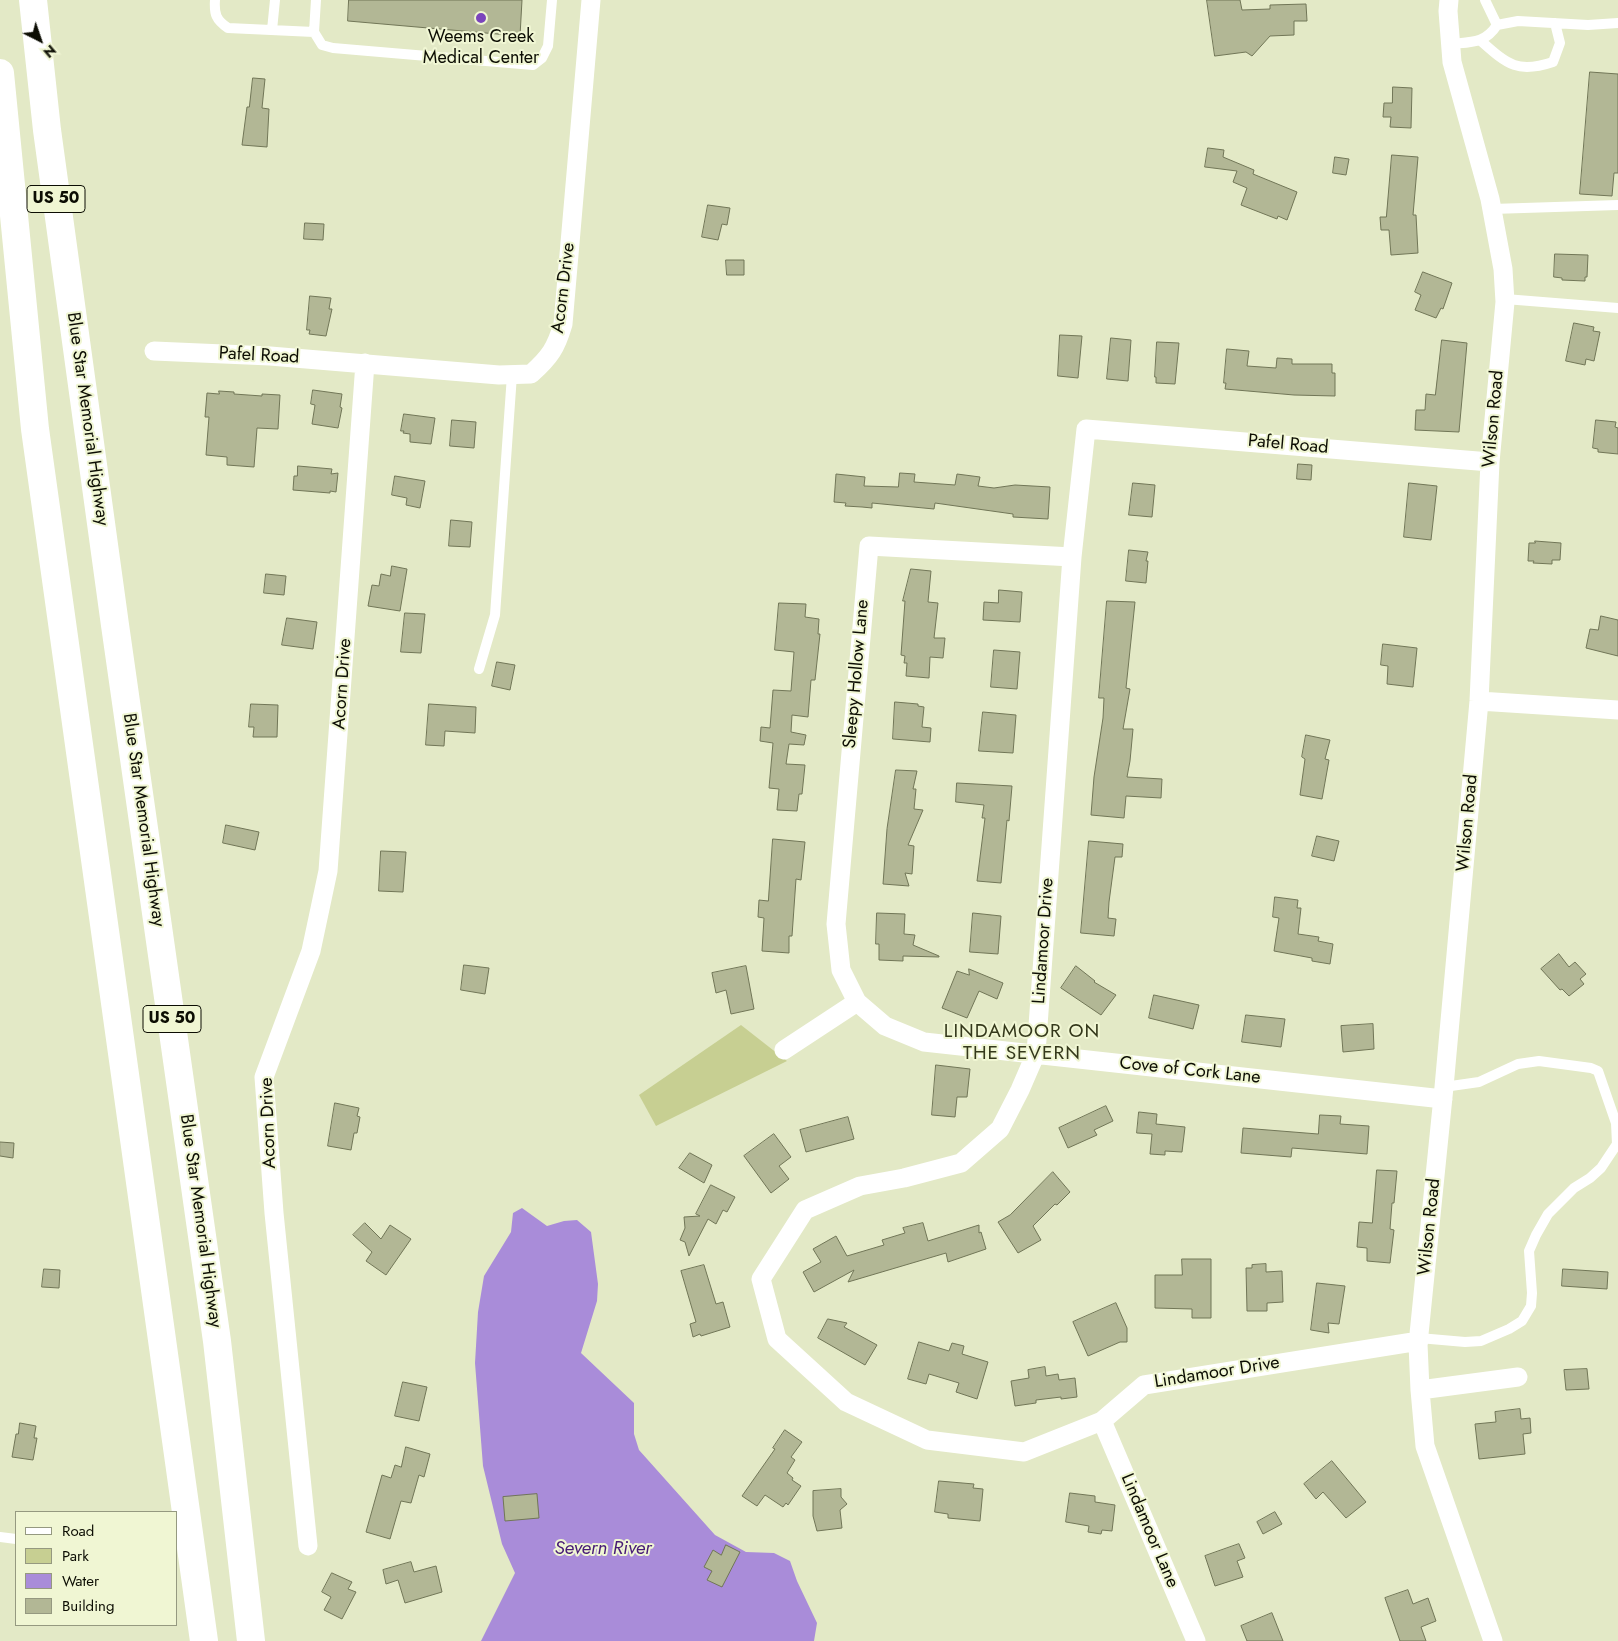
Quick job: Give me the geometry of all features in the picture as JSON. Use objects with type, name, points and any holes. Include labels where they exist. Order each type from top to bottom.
[{"type":"highway","name":"Blue Star Memorial Highway","points":[[33,0],[47,130],[218,1341],[251,1641]]},
{"type":"highway","points":[[51,0],[84,398]]},
{"type":"highway","name":"US 50","points":[[0,73],[35,429],[204,1641]]},
{"type":"highway","points":[[0,240],[35,429]]},
{"type":"street","name":"Acorn Drive","points":[[308,1546],[274,1213],[264,1078],[311,951],[328,871],[365,363],[499,375],[532,374],[547,360],[558,342],[563,324],[591,0]]},
{"type":"street","name":"Wilson Road","points":[[1449,0],[1448,11],[1452,62],[1474,136],[1492,209],[1503,269],[1505,299],[1490,462],[1479,701],[1444,1093],[1419,1340],[1420,1390],[1425,1446],[1493,1641]]},
{"type":"street","name":"Pafel Road","points":[[154,351],[270,356],[365,363]]},
{"type":"street","name":"Pafel Road","points":[[1086,429],[1490,462]]},
{"type":"street","name":"Lindamoor Drive","points":[[1086,429],[1072,557],[1036,1053],[1000,1130],[961,1163],[904,1178],[860,1186],[805,1210],[761,1279],[777,1339],[846,1402],[927,1440],[1024,1452],[1102,1421],[1144,1385],[1419,1340]]},
{"type":"street","name":"Sleepy Hollow Lane","points":[[857,1002],[841,970],[836,924],[869,546],[1072,557]]},
{"type":"street","points":[[1479,701],[1618,710]]},
{"type":"street","points":[[784,1050],[857,1002]]},
{"type":"street","name":"Cove of Cork Lane","points":[[857,1002],[885,1026],[924,1042],[1444,1093]]},
{"type":"street","points":[[1420,1390],[1518,1377]]},
{"type":"street","name":"Lindamoor Lane","points":[[1102,1421],[1196,1641]]},
{"type":"lane","points":[[215,0],[214,12],[219,21],[228,28],[314,32]]},
{"type":"lane","points":[[272,30],[275,0]]},
{"type":"lane","points":[[316,0],[314,32],[322,45],[333,48],[533,65],[542,58],[548,46],[552,0]]},
{"type":"lane","points":[[1485,0],[1497,25]]},
{"type":"lane","points":[[1450,44],[1481,41],[1497,25],[1518,21],[1588,25],[1618,23]]},
{"type":"lane","points":[[1481,41],[1498,56],[1516,66],[1536,68],[1553,62],[1560,44],[1555,23]]},
{"type":"lane","points":[[1492,209],[1618,204]]},
{"type":"lane","points":[[1505,299],[1618,308]]},
{"type":"lane","points":[[479,669],[495,615],[512,374]]},
{"type":"lane","points":[[1419,1340],[1481,1341],[1522,1321],[1531,1306],[1529,1251],[1536,1235],[1548,1214],[1563,1197],[1601,1168],[1617,1144],[1616,1123],[1598,1071],[1591,1068],[1540,1061],[1518,1064],[1479,1082],[1444,1093]]},
{"type":"lane","points":[[0,1537],[15,1539]]},
{"type":"green space","points":[[741,1025],[787,1061],[656,1126],[639,1095]]},
{"type":"water","name":"Severn River","points":[[522,1208],[547,1226],[564,1221],[577,1220],[591,1232],[598,1284],[597,1301],[581,1353],[634,1403],[634,1434],[639,1450],[715,1535],[746,1552],[774,1553],[790,1561],[797,1581],[817,1623],[814,1641],[481,1641],[515,1573],[502,1544],[483,1466],[475,1363],[478,1312],[484,1276],[511,1232],[513,1213]]},
{"type":"building","name":"Weems Creek Medical Center","points":[[349,0],[522,0],[520,36],[348,21]]},
{"type":"building","points":[[1207,0],[1240,0],[1242,10],[1270,9],[1270,5],[1306,4],[1307,21],[1294,21],[1294,35],[1270,36],[1252,56],[1246,52],[1215,56]]},
{"type":"building","points":[[1590,72],[1618,74],[1618,173],[1614,173],[1612,196],[1580,194]]},
{"type":"building","points":[[253,78],[265,79],[262,108],[269,109],[267,147],[242,145]]},
{"type":"building","points":[[1393,87],[1412,88],[1411,128],[1390,127],[1391,117],[1383,117],[1384,103],[1392,103]]},
{"type":"building","points":[[1208,148],[1224,150],[1223,157],[1254,170],[1253,174],[1297,192],[1287,220],[1278,216],[1277,219],[1241,205],[1247,188],[1233,182],[1237,171],[1205,167]]},
{"type":"building","points":[[1392,155],[1418,157],[1413,215],[1416,215],[1418,253],[1391,255],[1389,230],[1381,230],[1380,217],[1386,217]]},
{"type":"building","points":[[1335,157],[1349,159],[1346,175],[1333,173]]},
{"type":"building","points":[[708,205],[730,208],[727,225],[722,224],[718,240],[702,237]]},
{"type":"building","points":[[305,223],[324,224],[323,240],[304,239]]},
{"type":"building","points":[[1555,254],[1588,255],[1587,277],[1585,277],[1585,281],[1562,280],[1562,278],[1554,277]]},
{"type":"building","points":[[726,260],[744,260],[744,275],[727,275]]},
{"type":"building","points":[[1423,272],[1452,283],[1443,309],[1441,308],[1436,318],[1415,310],[1421,295],[1415,292]]},
{"type":"building","points":[[310,296],[331,298],[329,309],[332,309],[326,336],[309,334],[310,330],[307,330]]},
{"type":"building","points":[[1574,323],[1594,327],[1593,331],[1600,332],[1594,361],[1586,359],[1585,365],[1566,361]]},
{"type":"building","points":[[1060,335],[1082,336],[1078,378],[1058,376]]},
{"type":"building","points":[[1111,338],[1131,340],[1128,381],[1107,379]]},
{"type":"building","points":[[1442,340],[1467,343],[1459,432],[1415,430],[1416,410],[1425,410],[1426,394],[1435,395]]},
{"type":"building","points":[[1157,342],[1179,343],[1175,384],[1156,383]]},
{"type":"building","points":[[1227,349],[1249,351],[1247,366],[1276,368],[1277,358],[1292,359],[1292,364],[1332,364],[1332,373],[1335,373],[1335,396],[1294,395],[1225,389]]},
{"type":"building","points":[[313,390],[342,394],[340,407],[342,408],[338,428],[312,424],[315,405],[311,404]]},
{"type":"building","points":[[219,391],[262,396],[262,394],[280,395],[278,429],[257,428],[254,467],[227,465],[227,457],[206,455],[209,417],[205,417],[207,393],[219,394]]},
{"type":"building","points":[[404,414],[435,418],[431,444],[410,442],[410,434],[401,431]]},
{"type":"building","points":[[452,420],[476,422],[474,448],[450,446]]},
{"type":"building","points":[[1596,420],[1616,422],[1615,427],[1618,428],[1618,454],[1598,452],[1598,449],[1593,448]]},
{"type":"building","points":[[1298,464],[1312,465],[1311,480],[1297,479]]},
{"type":"building","points":[[298,466],[332,469],[331,474],[338,473],[336,492],[293,490],[294,476],[297,476]]},
{"type":"building","points":[[900,473],[915,474],[914,482],[955,485],[957,474],[980,477],[978,486],[994,488],[1015,485],[1050,487],[1048,519],[1013,517],[1013,514],[935,503],[934,509],[872,503],[872,508],[845,506],[846,503],[834,502],[836,474],[865,477],[864,486],[898,487]]},
{"type":"building","points":[[395,476],[425,481],[420,508],[406,505],[407,498],[392,495]]},
{"type":"building","points":[[1133,483],[1155,485],[1152,517],[1129,515]]},
{"type":"building","points":[[1409,483],[1437,486],[1431,540],[1404,537]]},
{"type":"building","points":[[451,520],[472,522],[470,547],[449,546]]},
{"type":"building","points":[[1535,541],[1561,543],[1560,560],[1552,560],[1552,564],[1528,561],[1529,543],[1535,543]]},
{"type":"building","points":[[1129,550],[1148,552],[1146,583],[1126,581]]},
{"type":"building","points":[[392,566],[407,569],[400,611],[368,606],[372,585],[379,586],[381,574],[390,576]]},
{"type":"building","points":[[911,569],[931,571],[928,602],[938,603],[934,638],[945,638],[943,658],[930,657],[929,678],[906,676],[907,663],[904,663],[905,656],[901,655],[905,601],[903,601]]},
{"type":"building","points":[[266,574],[286,576],[284,595],[264,593]]},
{"type":"building","points":[[999,590],[1022,592],[1020,622],[983,620],[984,602],[998,603]]},
{"type":"building","points":[[1107,601],[1135,602],[1126,688],[1130,689],[1123,729],[1133,729],[1127,777],[1162,779],[1161,798],[1126,796],[1124,818],[1091,815],[1094,777],[1103,718],[1104,698],[1099,698]]},
{"type":"building","points":[[779,603],[806,604],[805,617],[819,619],[818,634],[820,634],[815,680],[811,680],[808,717],[792,715],[791,732],[806,735],[804,745],[789,744],[786,764],[805,765],[802,794],[799,794],[797,811],[777,810],[779,789],[769,788],[773,743],[760,741],[761,727],[770,728],[773,690],[791,691],[794,652],[775,650]]},
{"type":"building","points":[[405,613],[425,614],[421,653],[401,652]]},
{"type":"building","points":[[1601,616],[1618,620],[1618,656],[1586,648],[1590,629],[1598,630]]},
{"type":"building","points":[[287,618],[317,622],[313,649],[282,645]]},
{"type":"building","points":[[1383,644],[1417,648],[1413,687],[1387,684],[1388,666],[1381,665]]},
{"type":"building","points":[[994,650],[1020,652],[1017,689],[991,687]]},
{"type":"building","points":[[497,662],[515,665],[510,690],[492,686]]},
{"type":"building","points":[[895,702],[918,704],[918,706],[924,707],[922,727],[931,728],[930,742],[893,739]]},
{"type":"building","points":[[251,704],[278,705],[277,737],[253,737],[254,727],[249,727]]},
{"type":"building","points":[[429,704],[476,707],[475,733],[445,731],[444,746],[426,745]]},
{"type":"building","points":[[983,712],[1016,715],[1013,753],[979,751]]},
{"type":"building","points":[[1306,735],[1330,740],[1325,759],[1329,760],[1322,799],[1300,795],[1305,759],[1302,757]]},
{"type":"building","points":[[896,770],[917,771],[913,789],[916,789],[914,809],[923,810],[908,845],[914,846],[912,874],[905,873],[909,886],[883,884],[887,829]]},
{"type":"building","points":[[957,783],[1012,786],[1001,883],[977,881],[985,818],[982,818],[984,805],[956,802]]},
{"type":"building","points":[[226,825],[259,832],[255,850],[223,843]]},
{"type":"building","points":[[1317,836],[1339,841],[1334,861],[1312,856]]},
{"type":"building","points":[[773,839],[805,842],[801,880],[796,879],[792,936],[789,936],[789,953],[762,951],[764,918],[758,917],[759,900],[768,901]]},
{"type":"building","points":[[1089,841],[1123,844],[1122,857],[1115,857],[1109,902],[1108,918],[1116,919],[1114,936],[1081,933]]},
{"type":"building","points":[[381,851],[406,852],[403,892],[379,891]]},
{"type":"building","points":[[1275,897],[1298,900],[1297,908],[1301,908],[1298,934],[1319,937],[1318,941],[1333,944],[1330,964],[1312,961],[1312,958],[1274,951],[1279,918],[1273,917]]},
{"type":"building","points":[[877,913],[905,914],[904,934],[915,935],[913,945],[939,957],[903,956],[903,961],[879,960],[879,944],[876,944]]},
{"type":"building","points":[[973,913],[1001,916],[998,954],[970,952]]},
{"type":"building","points":[[1559,954],[1569,967],[1575,962],[1586,974],[1580,979],[1584,984],[1569,996],[1562,989],[1560,990],[1541,969]]},
{"type":"building","points":[[464,965],[489,968],[485,994],[461,990]]},
{"type":"building","points":[[746,966],[754,1009],[731,1014],[726,990],[716,993],[712,973]]},
{"type":"building","points":[[1076,966],[1094,982],[1116,995],[1101,1015],[1061,988]]},
{"type":"building","points":[[969,969],[1003,983],[997,999],[979,991],[967,1018],[942,1008],[957,971],[969,975]]},
{"type":"building","points":[[1154,995],[1199,1005],[1193,1029],[1149,1018]]},
{"type":"building","points":[[1246,1015],[1285,1019],[1281,1047],[1242,1042]]},
{"type":"building","points":[[1373,1024],[1374,1049],[1343,1052],[1341,1026]]},
{"type":"building","points":[[936,1065],[970,1069],[967,1097],[957,1097],[955,1117],[932,1115]]},
{"type":"building","points":[[335,1103],[359,1108],[357,1116],[360,1117],[357,1133],[354,1133],[351,1150],[328,1146]]},
{"type":"building","points":[[1106,1106],[1113,1121],[1094,1130],[1097,1135],[1068,1148],[1059,1128]]},
{"type":"building","points":[[1139,1112],[1157,1114],[1156,1124],[1185,1127],[1182,1152],[1165,1151],[1165,1155],[1150,1154],[1152,1134],[1137,1133]]},
{"type":"building","points":[[1320,1115],[1341,1116],[1340,1124],[1369,1126],[1367,1154],[1292,1148],[1291,1157],[1241,1153],[1243,1128],[1318,1134]]},
{"type":"building","points":[[848,1117],[854,1139],[806,1152],[800,1130]]},
{"type":"building","points":[[774,1134],[791,1157],[779,1166],[789,1179],[771,1193],[744,1156]]},
{"type":"building","points":[[0,1142],[14,1143],[13,1158],[0,1156]]},
{"type":"building","points":[[690,1153],[712,1165],[704,1183],[679,1168]]},
{"type":"building","points":[[1377,1170],[1397,1171],[1390,1229],[1394,1230],[1390,1263],[1367,1261],[1367,1248],[1357,1247],[1359,1222],[1372,1223]]},
{"type":"building","points":[[1053,1172],[1070,1192],[1033,1226],[1041,1240],[1018,1253],[998,1222],[1010,1215]]},
{"type":"building","points":[[711,1185],[735,1197],[727,1212],[723,1210],[716,1224],[708,1219],[689,1256],[685,1242],[680,1240],[685,1228],[684,1217],[700,1216],[696,1214]]},
{"type":"building","points":[[365,1223],[381,1239],[390,1225],[411,1239],[386,1275],[366,1261],[372,1252],[353,1235]]},
{"type":"building","points":[[923,1223],[928,1241],[979,1225],[979,1233],[981,1232],[986,1249],[948,1262],[946,1253],[848,1282],[854,1270],[814,1292],[803,1272],[821,1262],[813,1249],[836,1236],[847,1256],[884,1245],[882,1240],[905,1233],[903,1228]]},
{"type":"building","points":[[1182,1259],[1211,1259],[1211,1318],[1192,1318],[1192,1309],[1155,1308],[1155,1275],[1182,1275]]},
{"type":"building","points":[[1266,1264],[1266,1272],[1282,1271],[1283,1302],[1267,1303],[1267,1311],[1247,1311],[1246,1268],[1252,1268],[1252,1265]]},
{"type":"building","points":[[704,1265],[716,1304],[723,1302],[730,1327],[693,1337],[690,1324],[696,1322],[681,1271]]},
{"type":"building","points":[[44,1269],[60,1270],[59,1288],[42,1287]]},
{"type":"building","points":[[1563,1269],[1608,1272],[1607,1289],[1562,1286]]},
{"type":"building","points":[[1317,1283],[1345,1286],[1339,1324],[1328,1323],[1329,1333],[1311,1330]]},
{"type":"building","points":[[1116,1303],[1127,1328],[1127,1342],[1120,1342],[1088,1356],[1073,1322]]},
{"type":"building","points":[[828,1319],[847,1323],[844,1327],[877,1345],[865,1365],[818,1338]]},
{"type":"building","points":[[919,1342],[949,1351],[952,1343],[964,1346],[962,1354],[988,1362],[977,1399],[956,1392],[959,1383],[929,1374],[926,1384],[908,1379]]},
{"type":"building","points":[[1045,1367],[1046,1376],[1058,1374],[1059,1380],[1075,1378],[1077,1397],[1036,1400],[1036,1403],[1015,1406],[1011,1381],[1029,1378],[1028,1370]]},
{"type":"building","points":[[1587,1369],[1589,1389],[1566,1390],[1564,1370]]},
{"type":"building","points":[[403,1382],[427,1387],[419,1421],[395,1416]]},
{"type":"building","points":[[1520,1409],[1521,1419],[1530,1418],[1531,1433],[1523,1434],[1525,1454],[1479,1459],[1475,1424],[1496,1422],[1495,1412]]},
{"type":"building","points":[[20,1423],[36,1426],[34,1438],[37,1438],[33,1460],[12,1457]]},
{"type":"building","points":[[785,1430],[802,1442],[791,1457],[795,1460],[787,1473],[793,1478],[792,1480],[801,1486],[788,1505],[786,1503],[783,1507],[765,1495],[757,1506],[742,1496],[775,1449],[773,1448]]},
{"type":"building","points":[[406,1447],[430,1454],[424,1477],[419,1475],[411,1503],[401,1501],[390,1539],[366,1532],[382,1475],[391,1478],[395,1465],[401,1467]]},
{"type":"building","points":[[1332,1461],[1366,1502],[1346,1518],[1323,1492],[1316,1499],[1304,1484]]},
{"type":"building","points":[[939,1481],[974,1484],[973,1488],[983,1489],[980,1521],[948,1518],[948,1514],[935,1512]]},
{"type":"building","points":[[841,1489],[841,1497],[847,1504],[840,1510],[842,1528],[817,1531],[813,1516],[813,1491]]},
{"type":"building","points":[[1070,1493],[1095,1496],[1095,1502],[1115,1505],[1112,1531],[1102,1530],[1101,1534],[1088,1532],[1089,1526],[1066,1522]]},
{"type":"building","points":[[537,1494],[539,1518],[505,1521],[503,1497]]},
{"type":"building","points":[[1275,1512],[1282,1524],[1263,1534],[1257,1522]]},
{"type":"building","points":[[1239,1544],[1245,1558],[1237,1561],[1243,1577],[1215,1586],[1205,1556]]},
{"type":"building","points":[[726,1545],[740,1552],[722,1587],[707,1580],[712,1571],[704,1567],[713,1550],[721,1555]]},
{"type":"building","points":[[411,1562],[414,1572],[436,1566],[442,1592],[405,1603],[398,1580],[386,1584],[383,1570]]},
{"type":"building","points":[[332,1573],[352,1582],[348,1589],[356,1592],[342,1619],[324,1610],[331,1597],[322,1592]]},
{"type":"building","points":[[1408,1590],[1413,1604],[1428,1598],[1436,1621],[1421,1627],[1426,1641],[1400,1641],[1385,1598]]},
{"type":"building","points":[[1272,1613],[1283,1641],[1247,1641],[1241,1626]]},
{"type":"place","name":"Weems Creek Medical Center","points":[[481,18]]},
{"type":"district","name":"LINDAMOOR ON THE SEVERN","points":[[1022,1043]]}]
